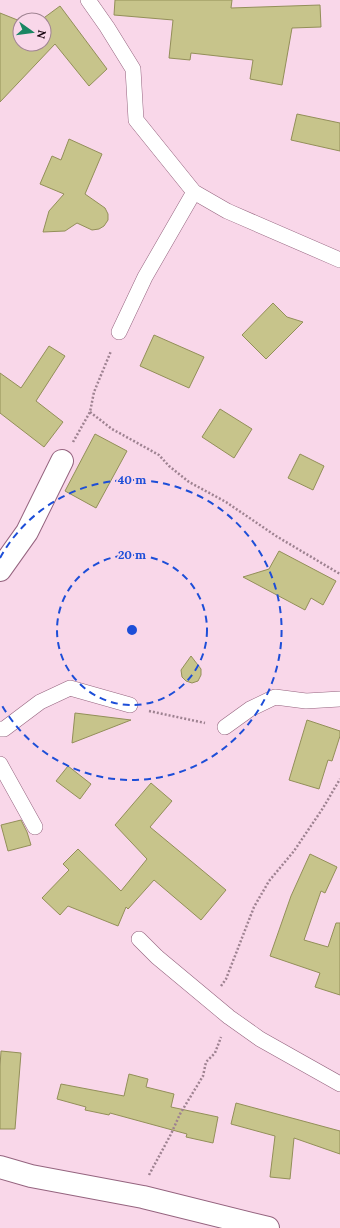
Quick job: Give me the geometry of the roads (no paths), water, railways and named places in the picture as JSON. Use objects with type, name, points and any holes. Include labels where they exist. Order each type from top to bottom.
[{"type":"street","points":[[0,570],[27,532],[62,461]]},
{"type":"street","points":[[0,1167],[31,1176],[144,1197],[268,1228]]},
{"type":"lane","points":[[88,0],[133,69],[136,120],[194,192],[227,211],[340,260]]},
{"type":"lane","points":[[119,332],[145,277],[194,192]]},
{"type":"lane","points":[[0,729],[4,729],[40,702],[70,688],[130,706]]},
{"type":"lane","points":[[225,727],[250,709],[275,697],[306,700],[340,699]]},
{"type":"lane","points":[[0,764],[35,827]]},
{"type":"lane","points":[[139,939],[157,958],[229,1017],[260,1039],[340,1084]]}]
